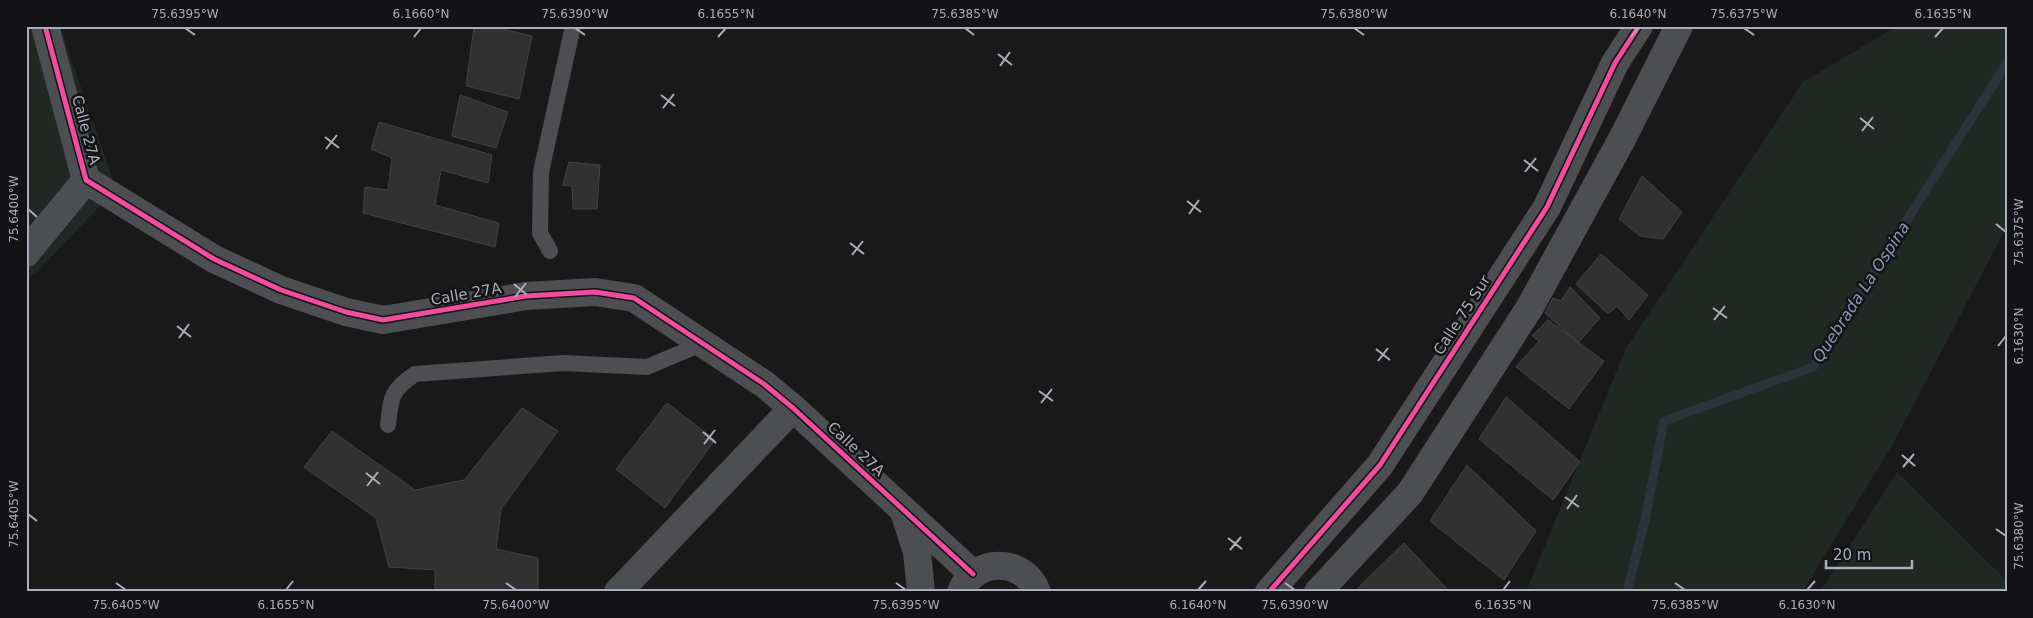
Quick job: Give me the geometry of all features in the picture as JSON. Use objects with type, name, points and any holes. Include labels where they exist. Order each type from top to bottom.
[{"type":"street","name":"Calle 27A","points":[[45,26],[86,180],[214,260],[281,290],[346,312],[384,320],[526,296],[595,292],[634,298],[764,384],[794,408],[903,509],[967,583]]},
{"type":"street","name":"Calle 75 Sur","points":[[1269,592],[1380,465],[1547,207],[1615,63],[1640,26]]},
{"type":"street","points":[[1318,592],[1410,493],[1530,307],[1622,139],[1679,26]]},
{"type":"street","points":[[26,253],[86,180]]},
{"type":"street","points":[[618,592],[794,408]]},
{"type":"street","points":[[903,509],[917,552],[921,592]]},
{"type":"street","points":[[967,583],[985,567],[999,565],[1013,567],[1025,574],[1037,592]]},
{"type":"lane","points":[[550,251],[540,233],[541,172],[573,26]]},
{"type":"lane","points":[[388,425],[391,397],[400,384],[416,374],[563,363],[647,367],[704,343]]},
{"type":"shaded area","points":[[26,26],[60,26],[116,189],[35,274],[26,279]]},
{"type":"shaded area","points":[[1897,26],[2007,26],[2007,226],[1893,444],[1802,592],[1526,592],[1626,348],[1803,82]]},
{"type":"shaded area","points":[[1897,472],[2007,581],[2007,592],[1820,592]]},
{"type":"building","points":[[474,26],[491,26],[532,36],[519,99],[466,86]]},
{"type":"building","points":[[460,95],[508,112],[496,148],[452,136]]},
{"type":"building","points":[[379,122],[492,155],[488,183],[441,170],[435,205],[499,223],[495,247],[363,213],[365,187],[388,190],[392,158],[371,149]]},
{"type":"building","points":[[569,162],[600,165],[597,209],[573,209],[572,186],[563,185]]},
{"type":"building","points":[[1642,176],[1682,212],[1663,239],[1640,236],[1619,219]]},
{"type":"building","points":[[1601,254],[1648,295],[1629,320],[1617,306],[1608,314],[1576,284]]},
{"type":"building","points":[[1570,287],[1600,318],[1578,343],[1545,313],[1553,298],[1561,301]]},
{"type":"building","points":[[1548,320],[1604,361],[1569,409],[1516,367],[1539,341],[1532,336]]},
{"type":"building","points":[[1506,397],[1580,462],[1553,500],[1479,439]]},
{"type":"building","points":[[667,403],[715,440],[665,508],[616,469]]},
{"type":"building","points":[[522,408],[558,431],[501,509],[496,549],[538,558],[538,592],[435,592],[435,570],[389,567],[376,518],[304,467],[332,431],[415,490],[464,480]]},
{"type":"building","points":[[1467,465],[1536,531],[1504,580],[1430,521]]},
{"type":"building","points":[[1404,543],[1450,592],[1354,592]]},
{"type":"waterway","name":"Quebrada La Ospina","points":[[1627,592],[1645,520],[1664,421],[1813,367],[2007,63]]},
{"type":"cycle path","points":[[45,26],[86,180],[214,259],[281,290],[346,312],[383,320],[526,296],[595,292],[634,298],[764,384],[793,408],[973,574]]},
{"type":"cycle path","points":[[1269,592],[1380,465],[1547,207],[1615,63],[1639,26]]}]
